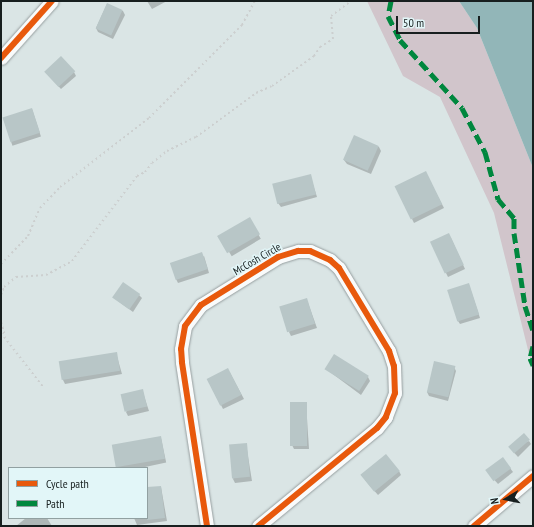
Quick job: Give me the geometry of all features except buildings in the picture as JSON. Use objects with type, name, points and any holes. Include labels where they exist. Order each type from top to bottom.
[{"type":"street","points":[[1,58],[52,1]]},
{"type":"street","name":"McCosh Circle","points":[[207,526],[182,362],[181,349],[185,326],[201,305],[278,257],[298,250],[310,251],[330,260],[339,268],[389,351],[394,366],[395,393],[386,417],[377,428],[258,526]]},
{"type":"street","points":[[474,526],[533,476]]},
{"type":"path","points":[[1,264],[28,236],[40,208],[55,193],[149,118],[242,25],[255,1]]},
{"type":"path","points":[[1,295],[4,287],[16,277],[46,275],[72,262],[137,176],[145,172],[152,163],[166,152],[196,137],[256,93],[272,86],[314,56],[320,48],[333,39],[331,16],[351,1]]},
{"type":"path","points":[[1,322],[5,337]]},
{"type":"path","points":[[1,332],[44,388]]},
{"type":"shaded area","points":[[367,1],[459,1],[477,28],[533,168],[533,370],[494,213],[440,97],[403,76]]},
{"type":"water","points":[[459,1],[533,1],[533,168],[477,28]]},
{"type":"marked path","points":[[391,1],[388,16],[400,40],[462,108],[485,152],[498,199],[514,218],[514,233],[525,306],[533,330]]},
{"type":"marked path","points":[[533,346],[530,358],[533,365]]},
{"type":"cycle path","points":[[1,58],[52,1]]},
{"type":"cycle path","points":[[207,526],[182,362],[181,349],[185,326],[201,305],[278,257],[298,251],[310,251],[330,260],[339,268],[389,351],[394,366],[395,393],[386,417],[377,428],[258,526]]},
{"type":"cycle path","points":[[474,526],[533,476]]}]
